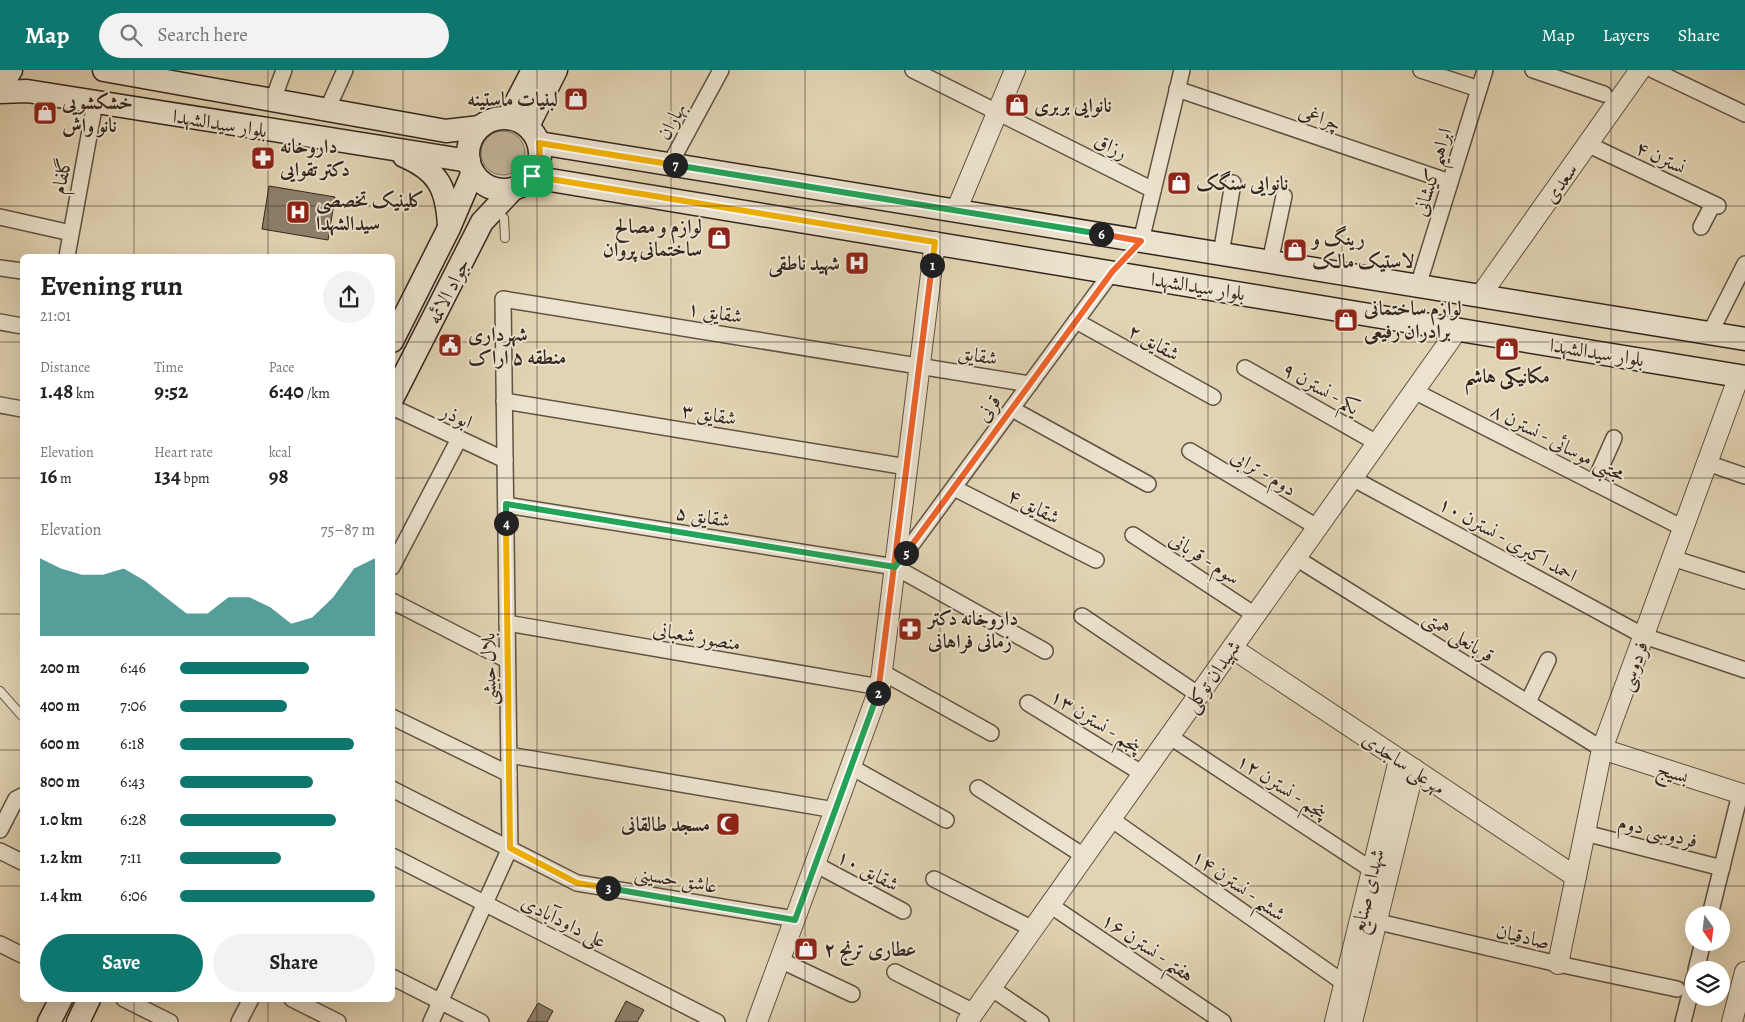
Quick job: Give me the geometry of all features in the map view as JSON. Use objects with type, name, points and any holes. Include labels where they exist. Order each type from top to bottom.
[{"type":"main road","points":[[0,87],[11,70]]},
{"type":"main road","name":"بلوار سیدالشهدا","points":[[104,70],[139,73],[273,100],[446,131],[480,127]]},
{"type":"main road","points":[[525,129],[488,121],[480,127],[470,143],[471,167],[480,181],[490,187],[501,189],[513,188],[523,184],[532,176],[539,160],[525,129],[533,70]]},
{"type":"main road","points":[[525,129],[556,70]]},
{"type":"main road","name":"بلوار سیدالشهدا","points":[[0,92],[27,91],[390,149],[471,167]]},
{"type":"main road","name":"بلوار سیدالشهدا","points":[[525,129],[670,164],[1745,339]]},
{"type":"main road","points":[[390,149],[408,157],[433,173],[442,186],[448,204],[449,228]]},
{"type":"main road","name":"جواد الائمه","points":[[395,335],[449,228],[471,167]]},
{"type":"main road","name":"بلوار سیدالشهدا","points":[[532,176],[1742,376]]},
{"type":"main road","name":"جواد الائمه","points":[[395,393],[482,222],[513,188]]},
{"type":"main road","points":[[935,242],[956,211]]},
{"type":"main road","points":[[1112,272],[1141,241]]},
{"type":"main road","points":[[49,1022],[59,1002]]},
{"type":"main road","points":[[78,1022],[88,1002]]},
{"type":"street","points":[[273,100],[284,70]]},
{"type":"street","points":[[327,110],[344,70]]},
{"type":"street","name":"بهاران","points":[[670,164],[721,70]]},
{"type":"street","name":"رزاق","points":[[913,70],[1153,190]]},
{"type":"street","points":[[956,211],[1016,70]]},
{"type":"street","points":[[1141,241],[1182,70]]},
{"type":"street","points":[[1421,70],[1479,89]]},
{"type":"street","name":"ابراهیم کیشانی","points":[[1418,286],[1485,70]]},
{"type":"street","points":[[1532,70],[1604,94]]},
{"type":"street","name":"سعدی","points":[[1480,296],[1640,70]]},
{"type":"street","points":[[1653,70],[1745,114]]},
{"type":"street","name":"چراغی","points":[[1177,89],[1450,182]]},
{"type":"street","name":"گلفام","points":[[67,254],[95,103]]},
{"type":"street","name":"نسترن ۴","points":[[1587,144],[1715,205],[1700,227]]},
{"type":"street","points":[[1221,254],[1233,183]]},
{"type":"street","points":[[1270,262],[1284,196]]},
{"type":"street","points":[[0,217],[71,233]]},
{"type":"street","points":[[757,1022],[881,680],[935,242]]},
{"type":"street","points":[[1710,333],[1745,264]]},
{"type":"street","points":[[0,268],[20,271]]},
{"type":"street","name":"قرنی","points":[[895,567],[1112,272]]},
{"type":"street","name":"شقایق ۱","points":[[503,299],[920,365]]},
{"type":"street","name":"بلال حبشی","points":[[431,1022],[510,848],[503,299]]},
{"type":"street","name":"شقایق ۲","points":[[1076,321],[1213,397]]},
{"type":"street","points":[[0,322],[20,326]]},
{"type":"street","name":"شهیدان توکلی","points":[[970,1017],[1458,329]]},
{"type":"street","name":"شقایق","points":[[920,365],[1030,384]]},
{"type":"street","name":"یکم - نسترن ۹","points":[[1245,368],[1376,443]]},
{"type":"street","name":"فردوسی","points":[[1558,964],[1602,748],[1683,528],[1742,376]]},
{"type":"street","name":"مجتبی موسائی - نسترن ۸","points":[[1414,391],[1683,528]]},
{"type":"street","name":"شقایق ۳","points":[[504,401],[907,467]]},
{"type":"street","points":[[0,405],[20,409]]},
{"type":"street","name":"ابوذر","points":[[395,408],[505,460]]},
{"type":"street","points":[[1012,409],[1148,484]]},
{"type":"street","points":[[1594,483],[1614,438]]},
{"type":"street","points":[[395,562],[459,439]]},
{"type":"street","name":"دوم - ترابی","points":[[1190,451],[1317,527]]},
{"type":"street","points":[[1708,463],[1745,476]]},
{"type":"street","name":"احمد اکبری - نسترن ۱۰","points":[[1352,478],[1644,636],[1745,670]]},
{"type":"street","name":"شقایق ۴","points":[[954,488],[1096,560]]},
{"type":"street","name":"شقایق ۵","points":[[506,504],[895,567]]},
{"type":"street","name":"سوم - قربانی","points":[[1133,534],[1255,615]]},
{"type":"street","name":"قربانعلی همتی","points":[[1296,558],[1602,748]]},
{"type":"street","points":[[1672,558],[1745,581]]},
{"type":"street","points":[[895,567],[1044,651]]},
{"type":"street","points":[[395,603],[507,660]]},
{"type":"street","points":[[1082,616],[1198,695]]},
{"type":"street","name":"منصور شعبانی","points":[[507,624],[881,680],[991,733]]},
{"type":"street","name":"مهرعلی ساجدی","points":[[1232,648],[1576,877]]},
{"type":"street","points":[[1528,702],[1548,660]]},
{"type":"street","name":"پنجم - نسترن ۱۳","points":[[1028,703],[1143,774]]},
{"type":"street","points":[[395,718],[509,774]]},
{"type":"street","name":"پنجم - نسترن ۱۲","points":[[1169,736],[1372,870]]},
{"type":"street","name":"بسیج","points":[[1602,748],[1743,795]]},
{"type":"street","points":[[509,755],[835,810]]},
{"type":"street","name":"شهدای صنایع","points":[[1334,1022],[1344,983],[1368,920],[1406,764]]},
{"type":"street","points":[[851,767],[946,820]]},
{"type":"street","points":[[978,788],[1084,856]]},
{"type":"street","name":"عاشق حسینی","points":[[395,790],[577,883],[795,920]]},
{"type":"street","points":[[1712,906],[1743,795]]},
{"type":"street","points":[[0,830],[16,799],[20,797]]},
{"type":"street","name":"شهدای صنایع","points":[[1352,1022],[1368,920],[1372,870],[1397,804]]},
{"type":"street","name":"ششم - نسترن ۱۴","points":[[1111,819],[1344,983]]},
{"type":"street","name":"فردوسی دوم","points":[[1585,833],[1722,868]]},
{"type":"street","points":[[0,851],[20,861]]},
{"type":"street","name":"علی داودآبادی","points":[[395,858],[717,1022]]},
{"type":"street","name":"شقایق ۱۰","points":[[815,864],[902,911]]},
{"type":"street","points":[[934,879],[1033,929]]},
{"type":"street","name":"هفتم - نسترن ۱۶","points":[[1050,905],[1223,1022]]},
{"type":"street","name":"صادقیان","points":[[1368,920],[1558,964],[1677,989]]},
{"type":"street","points":[[0,944],[20,954]]},
{"type":"street","points":[[780,960],[852,994]]},
{"type":"street","points":[[895,972],[970,1017]]},
{"type":"street","points":[[1732,1022],[1745,972]]},
{"type":"street","points":[[395,979],[481,1022]]},
{"type":"street","points":[[991,988],[1041,1022]]},
{"type":"street","points":[[130,1002],[170,1022]]},
{"type":"street","points":[[239,1022],[249,1002]]},
{"type":"street","points":[[298,1002],[338,1022]]},
{"type":"street","points":[[1683,1022],[1687,1006]]},
{"type":"lane","points":[[494,209],[504,218],[505,238]]},
{"type":"lane","points":[[0,691],[20,714]]},
{"type":"shaded area","points":[[503,131],[515,135],[521,141],[525,153],[521,165],[515,171],[503,175],[491,171],[485,165],[481,153],[485,141],[491,135]]},
{"type":"building","points":[[269,186],[335,197],[328,240],[262,229]]},
{"type":"building","points":[[626,1001],[644,1010],[637,1022],[615,1022]]},
{"type":"building","points":[[538,1003],[553,1011],[547,1022],[527,1022]]},
{"type":"place","name":"لبنیات ماستینه","points":[[576,99]]},
{"type":"place","name":"نانوایی بربری","points":[[1017,105]]},
{"type":"place","name":"خشکشویی نانو واش","points":[[45,113]]},
{"type":"place","name":"داروخانه دکتر تقوایی","points":[[263,158]]},
{"type":"place","name":"نانوایی سنگک","points":[[1179,183]]},
{"type":"place","name":"کلینیک تخصصی سیدالشهدا","points":[[298,212]]},
{"type":"place","name":"لوازم و مصالح ساختمانی پروان","points":[[719,238]]},
{"type":"place","name":"رینگ و لاستیک مالک","points":[[1295,250]]},
{"type":"place","name":"شهید ناطقی","points":[[857,263]]},
{"type":"place","name":"لوازم ساختمانی برادران رفیعی","points":[[1346,320]]},
{"type":"place","name":"شهرداری منطقه ۵ اراک","points":[[450,345]]},
{"type":"place","name":"مکانیکی هاشم","points":[[1507,349]]},
{"type":"place","name":"داروخانه دکتر زمانی فراهانی","points":[[910,629]]},
{"type":"place","name":"مسجد طالقانی","points":[[728,824]]},
{"type":"place","name":"عطاری ترنج ۲","points":[[806,949]]},
{"type":"route","points":[[532,176],[538,166],[540,155],[539,143],[1141,241],[1112,272],[895,567],[506,504],[510,848],[577,883],[795,920],[880,688],[895,567],[907,467],[935,242],[532,176]]}]
